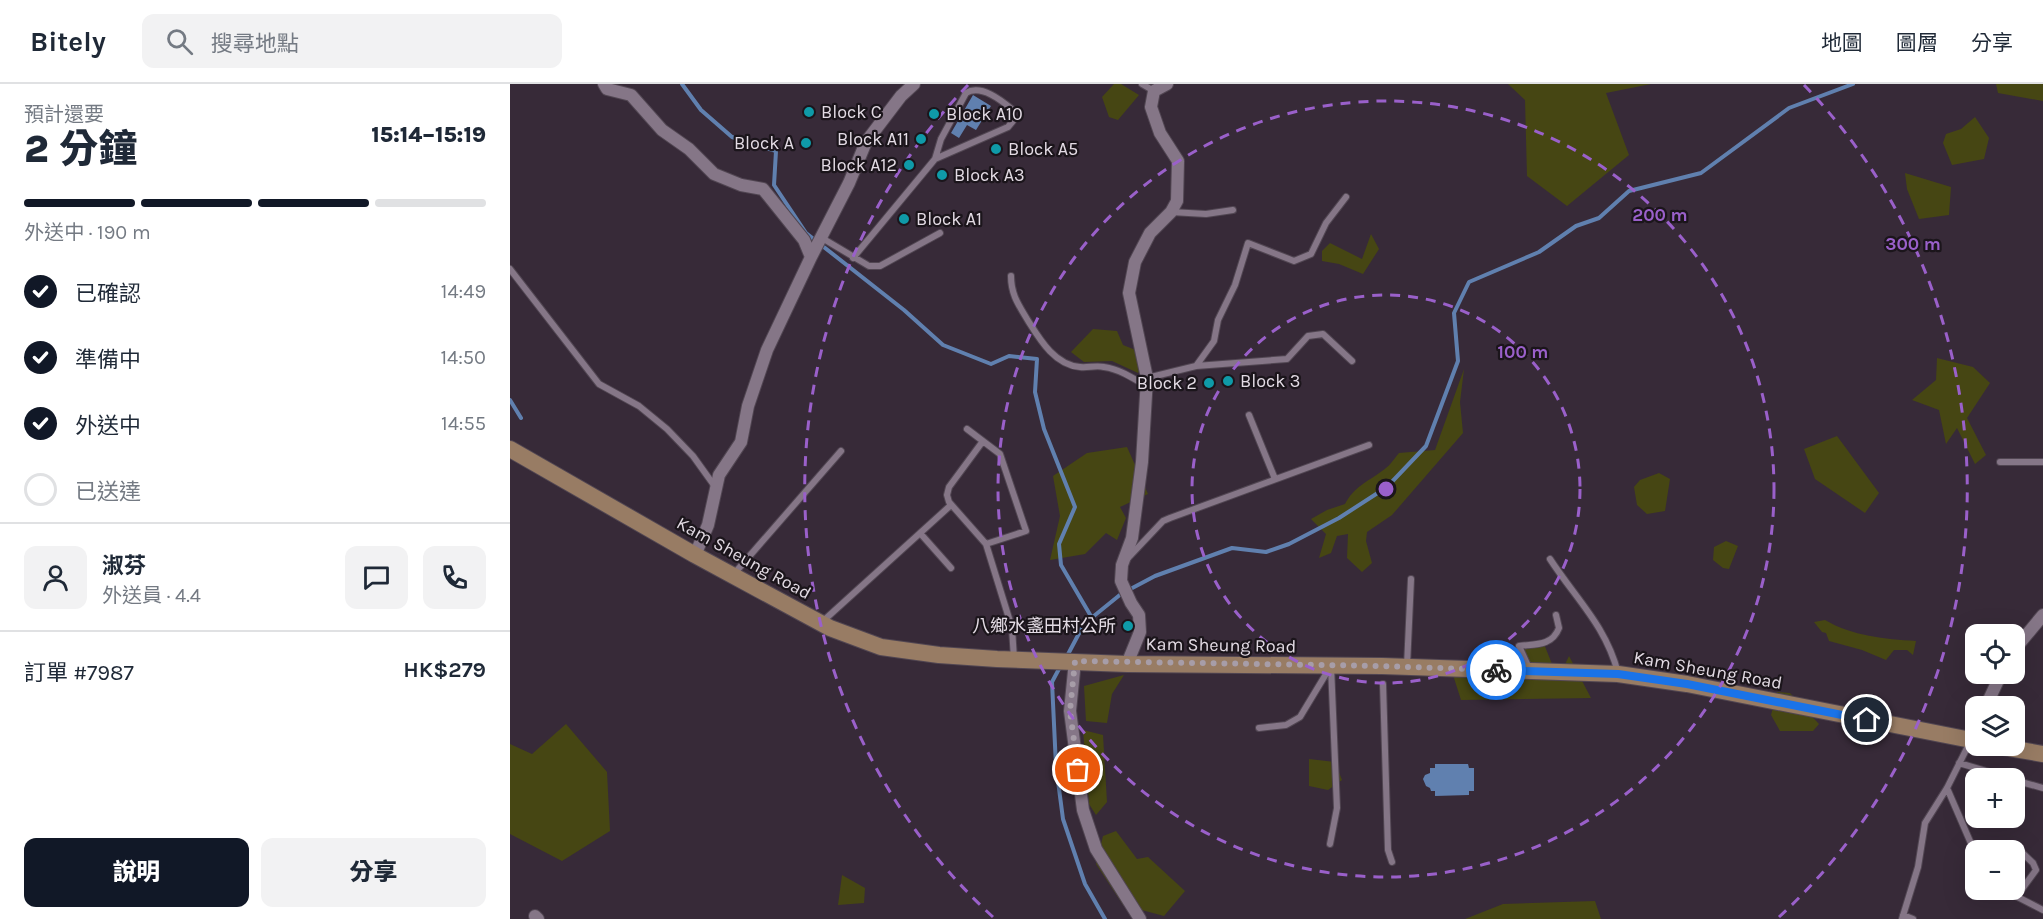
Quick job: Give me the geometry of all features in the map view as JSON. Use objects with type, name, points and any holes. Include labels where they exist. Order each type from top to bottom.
[{"type":"main road","name":"Kam Sheung Road","points":[[510,449],[695,555],[822,623],[881,646],[939,655],[1021,660],[1127,664],[1407,667],[1618,674],[1687,684],[1965,735]]},
{"type":"main road","points":[[2025,751],[2043,754]]},
{"type":"street","points":[[604,84],[607,89],[631,95],[662,130],[689,149],[714,174],[741,185],[763,189],[804,240],[817,246]]},
{"type":"street","points":[[695,555],[708,525],[719,475],[741,442],[748,406],[768,350],[849,183],[866,141],[901,96],[915,84]]},
{"type":"street","points":[[1127,664],[1140,632],[1139,615],[1121,581],[1122,565],[1132,538],[1142,462],[1147,382],[1129,292],[1136,262],[1150,233],[1171,212],[1177,201],[1178,161],[1160,133],[1151,107],[1154,91],[1167,84]]},
{"type":"street","points":[[2025,635],[2043,615]]},
{"type":"street","points":[[1073,661],[1070,711],[1083,810],[1096,849],[1140,919]]},
{"type":"lane","points":[[1142,84],[1154,91]]},
{"type":"lane","points":[[853,258],[935,159],[941,139],[966,93],[973,87],[979,89],[999,99],[1013,110],[1013,121],[1008,127],[935,159]]},
{"type":"lane","points":[[1196,366],[1214,341],[1218,320],[1235,285],[1248,243],[1294,261],[1311,254],[1326,223],[1346,197]]},
{"type":"lane","points":[[1171,212],[1206,214],[1233,210]]},
{"type":"lane","points":[[817,246],[869,266],[880,266],[940,233]]},
{"type":"lane","points":[[510,269],[599,384],[632,402],[667,429],[693,456],[717,488]]},
{"type":"lane","points":[[1011,276],[1015,299],[1044,345],[1057,357],[1081,368],[1093,366],[1111,369],[1147,382],[1196,366],[1287,358],[1308,336],[1323,334],[1352,361]]},
{"type":"lane","points":[[1249,415],[1275,479]]},
{"type":"lane","points":[[967,429],[1000,454],[1026,531],[986,544]]},
{"type":"lane","points":[[983,441],[949,488],[947,495],[951,505],[986,544],[1021,660]]},
{"type":"lane","points":[[1122,565],[1163,521],[1369,445]]},
{"type":"lane","points":[[733,575],[841,451]]},
{"type":"lane","points":[[2000,462],[2043,462]]},
{"type":"lane","points":[[822,623],[951,505]]},
{"type":"lane","points":[[920,533],[951,568]]},
{"type":"lane","points":[[1550,559],[1604,635],[1613,654],[1618,674]]},
{"type":"lane","points":[[1407,667],[1412,579]]},
{"type":"lane","points":[[1530,671],[1519,646],[1553,640],[1559,628],[1556,615]]},
{"type":"lane","points":[[1259,728],[1286,725],[1300,717],[1330,666]]},
{"type":"lane","points":[[1330,666],[1337,808],[1330,844]]},
{"type":"lane","points":[[1383,684],[1388,850],[1392,862]]},
{"type":"lane","points":[[1913,919],[1903,917],[1918,867],[1924,823],[1947,788],[1965,753]]},
{"type":"lane","points":[[1959,763],[1976,768]]},
{"type":"lane","points":[[2025,783],[2043,788]]},
{"type":"lane","points":[[1947,788],[1970,840]]},
{"type":"lane","points":[[2025,855],[2033,863],[2036,870],[2025,886]]},
{"type":"lane","points":[[2025,900],[2043,910]]},
{"type":"shaded area","points":[[1114,84],[1121,84],[1139,95],[1118,120],[1109,117],[1102,97]]},
{"type":"shaded area","points":[[1508,84],[1651,84],[1606,93],[1629,155],[1567,206],[1527,176],[1525,100]]},
{"type":"shaded area","points":[[1996,84],[2043,84],[2043,101],[1998,93]]},
{"type":"shaded area","points":[[1975,117],[1989,138],[1984,159],[1952,165],[1943,143],[1946,134],[1961,129]]},
{"type":"shaded area","points":[[1905,173],[1951,187],[1949,215],[1919,219],[1907,189]]},
{"type":"shaded area","points":[[1371,234],[1379,249],[1363,274],[1339,264],[1322,261],[1322,251],[1330,243],[1362,259]]},
{"type":"shaded area","points":[[1093,329],[1117,331],[1123,345],[1148,355],[1138,373],[1112,361],[1084,362],[1071,352]]},
{"type":"shaded area","points":[[1937,358],[1973,367],[1990,383],[1967,418],[1986,455],[1975,464],[1957,428],[1946,444],[1939,410],[1912,400],[1936,380]]},
{"type":"shaded area","points":[[1464,369],[1460,402],[1463,433],[1392,515],[1367,532],[1366,541],[1372,563],[1362,572],[1347,558],[1348,534],[1337,536],[1331,553],[1319,558],[1326,534],[1311,519],[1345,504],[1357,489],[1387,467],[1399,453],[1435,450]]},
{"type":"shaded area","points":[[1837,436],[1879,493],[1865,513],[1815,479],[1804,449]]},
{"type":"shaded area","points":[[1127,447],[1148,494],[1120,507],[1126,518],[1117,540],[1106,533],[1085,554],[1050,560],[1060,516],[1053,476],[1087,453]]},
{"type":"shaded area","points":[[1659,473],[1670,479],[1665,511],[1647,514],[1637,505],[1634,487],[1640,480]]},
{"type":"shaded area","points":[[1726,541],[1738,546],[1729,569],[1723,568],[1713,560],[1714,547]]},
{"type":"shaded area","points":[[1825,620],[1857,633],[1916,641],[1913,655],[1907,650],[1894,650],[1886,660],[1862,650],[1829,641],[1826,633],[1822,632],[1814,622]]},
{"type":"shaded area","points":[[1544,644],[1558,679],[1569,656],[1591,698],[1461,700],[1453,675],[1508,679],[1501,656],[1516,658],[1524,646]]},
{"type":"shaded area","points":[[1124,675],[1112,694],[1107,723],[1086,721],[1084,686]]},
{"type":"shaded area","points":[[1777,692],[1790,693],[1819,724],[1813,731],[1780,731],[1771,715]]},
{"type":"shaded area","points":[[566,724],[607,772],[610,831],[562,861],[510,834],[510,744],[532,754]]},
{"type":"shaded area","points":[[1083,730],[1103,735],[1107,802],[1096,815],[1089,804]]},
{"type":"shaded area","points":[[1309,759],[1335,762],[1342,780],[1328,790],[1309,786]]},
{"type":"shaded area","points":[[1116,831],[1137,859],[1148,857],[1185,891],[1164,916],[1123,905],[1096,864],[1103,836]]},
{"type":"shaded area","points":[[842,875],[865,888],[864,903],[838,905]]},
{"type":"shaded area","points":[[1595,901],[1601,919],[1465,919],[1503,904]]},
{"type":"water","points":[[973,95],[991,106],[976,130],[967,125],[959,138],[951,133]]},
{"type":"water","points":[[1435,764],[1468,764],[1469,768],[1474,768],[1474,791],[1469,791],[1469,795],[1435,796],[1435,791],[1431,791],[1426,786],[1423,779],[1430,773],[1430,768],[1435,768]]},
{"type":"waterway","points":[[682,84],[701,110],[732,137],[776,151],[774,185],[806,233],[904,310],[943,345],[991,364],[1009,356],[1037,359],[1035,392],[1044,429],[1075,507],[1059,544],[1061,565],[1092,618]]},
{"type":"waterway","points":[[1066,658],[1084,624],[1121,594],[1155,576],[1232,548],[1266,552],[1289,544],[1339,518],[1387,487],[1426,446],[1458,361],[1454,313],[1469,282],[1539,252],[1576,226],[1599,218],[1629,191],[1701,173],[1789,108],[1853,84]]},
{"type":"waterway","points":[[510,400],[521,418]]},
{"type":"waterway","points":[[1060,667],[1052,682],[1056,766],[1063,819],[1085,884],[1105,919]]},
{"type":"way so far","points":[[1078,770],[1070,711],[1075,661],[1127,664],[1382,666],[1496,670]]},
{"type":"place","name":"Block C","points":[[809,112]]},
{"type":"place","name":"Block A10","points":[[934,114]]},
{"type":"place","name":"Block A11","points":[[921,139]]},
{"type":"place","name":"Block A","points":[[806,143]]},
{"type":"place","name":"Block A5","points":[[996,149]]},
{"type":"place","name":"Block A12","points":[[909,165]]},
{"type":"place","name":"Block A3","points":[[942,175]]},
{"type":"place","name":"Block A1","points":[[904,219]]},
{"type":"place","name":"Block 3","points":[[1228,381]]},
{"type":"place","name":"Block 2","points":[[1209,383]]},
{"type":"place","name":"八鄉水盞田村公所","points":[[1128,626]]},
{"type":"route","points":[[1496,670],[1618,674],[1687,684],[1867,720]]}]
